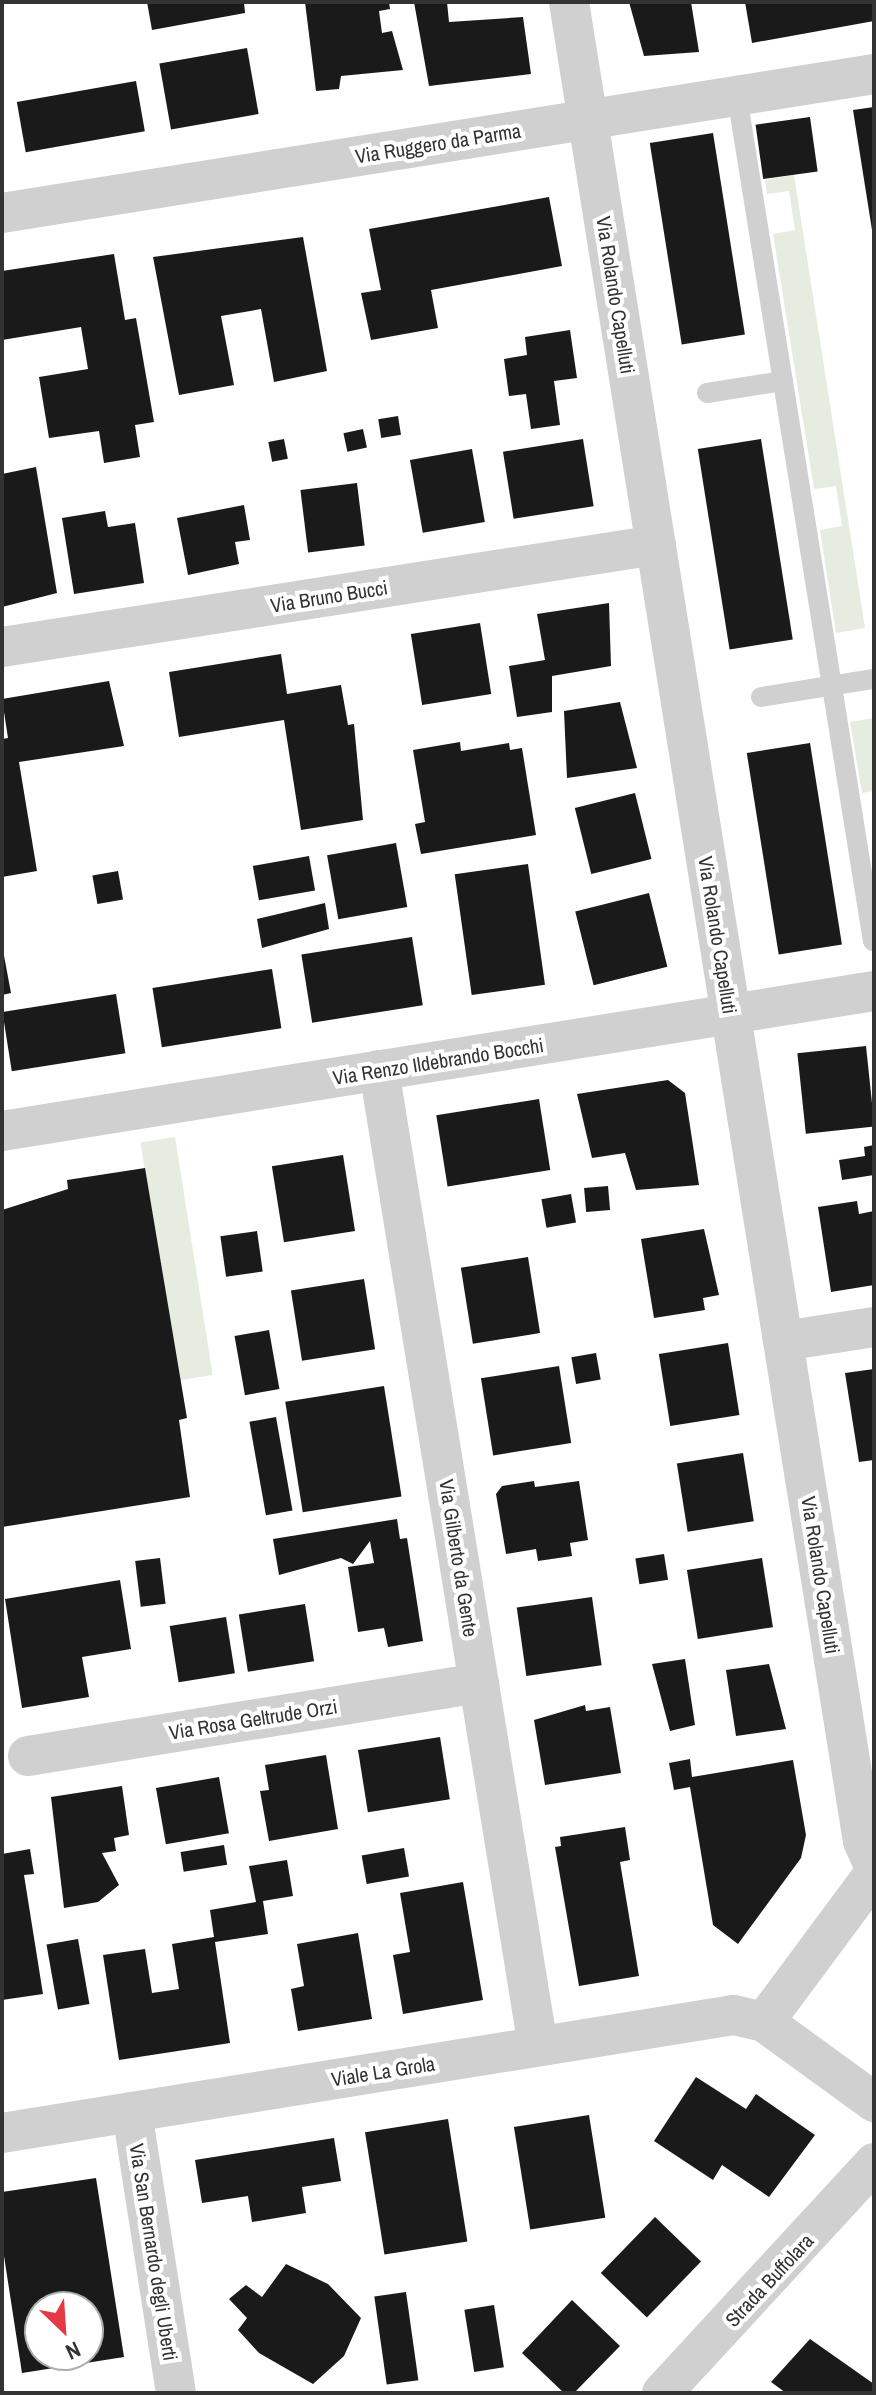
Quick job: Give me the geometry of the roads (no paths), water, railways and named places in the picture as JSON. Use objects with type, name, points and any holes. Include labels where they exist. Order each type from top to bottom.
[{"type":"street","name":"Via Rolando Capelluti","points":[[569,2],[863,1841],[874,1866]]},
{"type":"street","name":"Via Ruggero da Parma","points":[[2,213],[874,74]]},
{"type":"street","name":"Via Bruno Bucci","points":[[2,647],[656,545]]},
{"type":"street","name":"Via Renzo Ildebrando Bocchi","points":[[2,1131],[874,991]]},
{"type":"street","name":"Via Gilberto da Gente","points":[[379,1070],[538,2046]]},
{"type":"street","points":[[783,1341],[874,1327]]},
{"type":"street","name":"Via Rosa Geltrude Orzi","points":[[28,1756],[479,1683]]},
{"type":"street","points":[[874,1874],[764,2022],[874,2102]]},
{"type":"street","name":"Viale La Grola","points":[[2,2133],[734,2015],[764,2022]]},
{"type":"street","name":"Via San Bernardo degli Uberti","points":[[132,2112],[176,2393]]},
{"type":"street","name":"Strada Buffolara","points":[[662,2393],[874,2163]]},
{"type":"lane","points":[[737,96],[873,941]]},
{"type":"lane","points":[[707,393],[783,381]]},
{"type":"lane","points":[[761,697],[874,679]]}]
